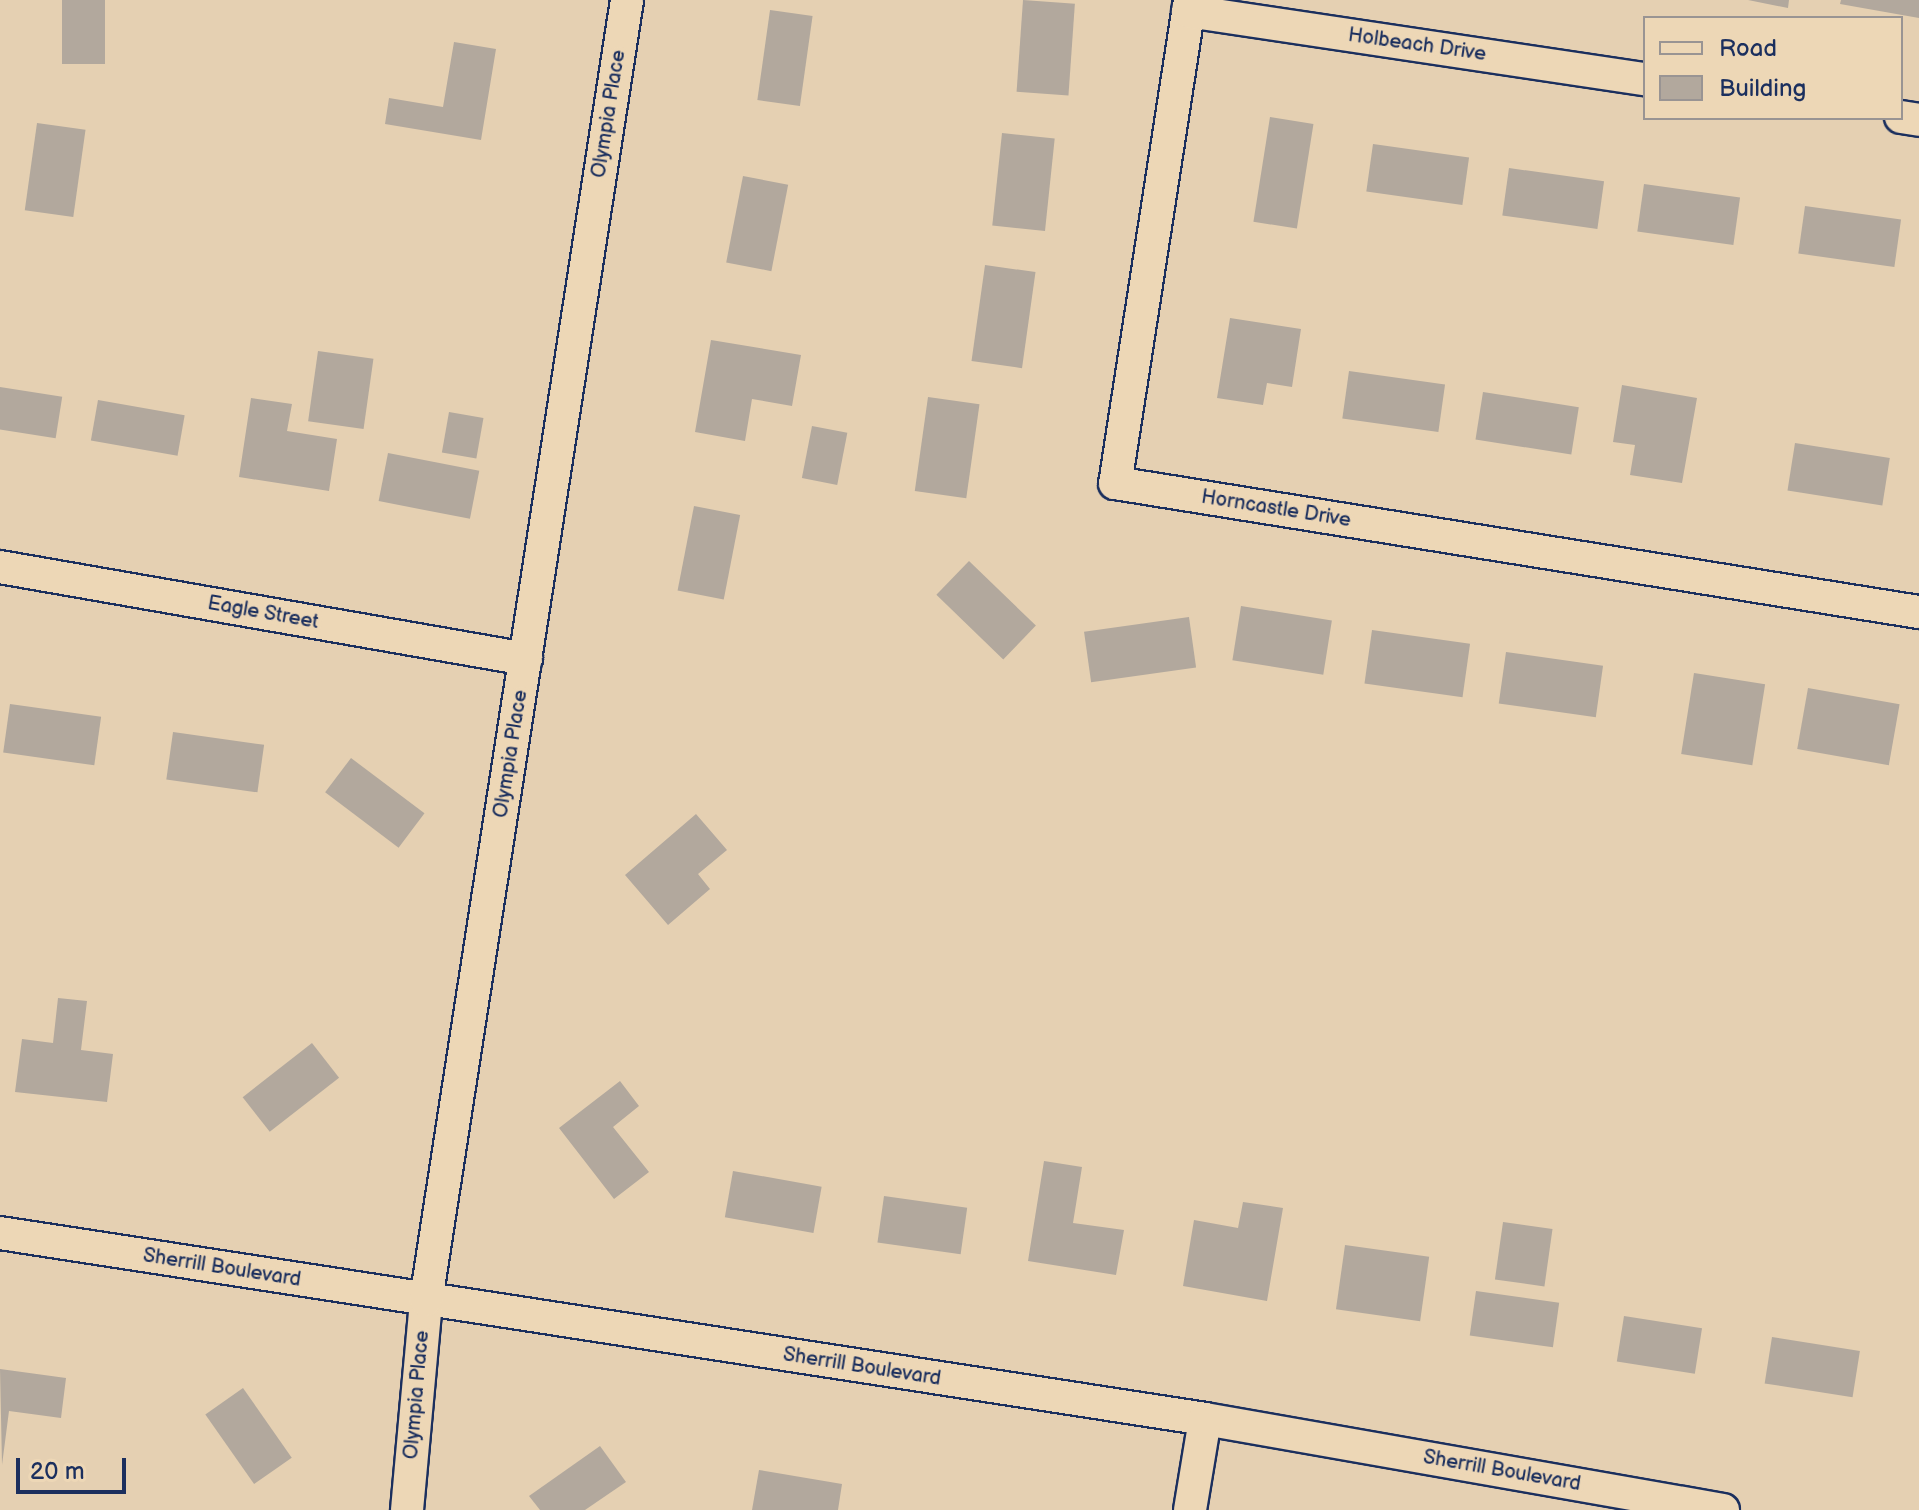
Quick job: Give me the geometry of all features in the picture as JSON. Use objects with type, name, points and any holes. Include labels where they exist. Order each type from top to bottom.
[{"type":"street","name":"Olympia Place","points":[[407,1510],[426,1300],[627,0]]},
{"type":"street","name":"Holbeach Drive","points":[[1189,5],[1643,79]]},
{"type":"street","name":"Horncastle Drive","points":[[1189,5],[1115,483],[1919,612]]},
{"type":"street","name":"Eagle Street","points":[[0,567],[526,659]]},
{"type":"street","name":"Sherrill Boulevard","points":[[0,1233],[1205,1419],[1723,1510]]},
{"type":"street","points":[[1190,1510],[1205,1419]]},
{"type":"building","points":[[62,0],[105,0],[105,64],[62,64]]},
{"type":"building","points":[[1023,0],[1075,4],[1068,95],[1017,92]]},
{"type":"building","points":[[1748,0],[1789,0],[1788,8]]},
{"type":"building","points":[[1841,0],[1919,0],[1919,18],[1840,4]]},
{"type":"building","points":[[770,10],[813,16],[800,106],[757,100]]},
{"type":"building","points":[[454,42],[496,49],[481,140],[385,124],[389,98],[443,107]]},
{"type":"building","points":[[1270,117],[1313,124],[1297,229],[1253,222]]},
{"type":"building","points":[[37,123],[86,130],[73,217],[25,210]]},
{"type":"building","points":[[1002,133],[1055,139],[1045,231],[992,225]]},
{"type":"building","points":[[1373,144],[1469,157],[1462,205],[1366,192]]},
{"type":"building","points":[[1509,168],[1604,181],[1597,229],[1502,216]]},
{"type":"building","points":[[743,176],[788,185],[771,271],[726,262]]},
{"type":"building","points":[[1644,184],[1740,197],[1733,245],[1637,232]]},
{"type":"building","points":[[1805,206],[1901,219],[1894,267],[1798,254]]},
{"type":"building","points":[[985,265],[1036,272],[1022,368],[972,361]]},
{"type":"building","points":[[1230,318],[1301,329],[1292,387],[1267,383],[1263,405],[1217,398]]},
{"type":"building","points":[[711,340],[801,355],[792,406],[752,399],[745,441],[695,432]]},
{"type":"building","points":[[318,351],[373,359],[364,429],[308,421]]},
{"type":"building","points":[[1349,371],[1445,384],[1438,432],[1342,419]]},
{"type":"building","points":[[1622,385],[1697,398],[1682,483],[1630,475],[1635,445],[1613,442]]},
{"type":"building","points":[[0,387],[62,397],[56,438],[0,430]]},
{"type":"building","points":[[1483,392],[1579,407],[1571,455],[1475,439]]},
{"type":"building","points":[[928,397],[979,404],[966,498],[915,491]]},
{"type":"building","points":[[251,398],[292,404],[287,431],[337,439],[329,491],[239,477]]},
{"type":"building","points":[[98,400],[185,415],[178,456],[91,440]]},
{"type":"building","points":[[449,412],[483,418],[476,458],[442,452]]},
{"type":"building","points":[[812,426],[847,433],[837,485],[802,478]]},
{"type":"building","points":[[1795,443],[1890,458],[1882,505],[1787,490]]},
{"type":"building","points":[[388,453],[479,471],[470,519],[379,501]]},
{"type":"building","points":[[694,506],[740,515],[724,599],[678,590]]},
{"type":"building","points":[[969,561],[1036,626],[1003,659],[936,595]]},
{"type":"building","points":[[1241,606],[1332,620],[1323,675],[1232,660]]},
{"type":"building","points":[[1189,617],[1196,668],[1091,682],[1084,632]]},
{"type":"building","points":[[1372,630],[1470,644],[1463,697],[1364,683]]},
{"type":"building","points":[[1506,652],[1603,666],[1596,717],[1499,703]]},
{"type":"building","points":[[1694,673],[1765,684],[1752,765],[1681,754]]},
{"type":"building","points":[[1808,688],[1900,704],[1889,765],[1797,749]]},
{"type":"building","points":[[10,704],[101,717],[94,765],[3,753]]},
{"type":"building","points":[[173,732],[264,745],[257,792],[166,780]]},
{"type":"building","points":[[351,758],[424,813],[399,848],[325,792]]},
{"type":"building","points":[[696,814],[727,850],[698,874],[710,889],[668,925],[625,875]]},
{"type":"building","points":[[58,998],[87,1001],[81,1050],[113,1054],[107,1102],[15,1092],[22,1039],[53,1043]]},
{"type":"building","points":[[312,1043],[339,1078],[270,1132],[243,1097]]},
{"type":"building","points":[[620,1081],[639,1106],[613,1127],[649,1172],[614,1199],[559,1128]]},
{"type":"building","points":[[1044,1161],[1082,1167],[1073,1223],[1124,1230],[1116,1275],[1028,1261]]},
{"type":"building","points":[[733,1171],[822,1187],[813,1233],[725,1217]]},
{"type":"building","points":[[884,1196],[967,1208],[961,1254],[877,1243]]},
{"type":"building","points":[[1243,1202],[1283,1208],[1267,1301],[1183,1286],[1194,1220],[1238,1228]]},
{"type":"building","points":[[1503,1222],[1553,1229],[1544,1286],[1495,1279]]},
{"type":"building","points":[[1345,1245],[1429,1257],[1420,1321],[1336,1309]]},
{"type":"building","points":[[1476,1291],[1559,1303],[1553,1347],[1470,1336]]},
{"type":"building","points":[[1624,1316],[1702,1328],[1695,1374],[1617,1361]]},
{"type":"building","points":[[1772,1337],[1860,1351],[1853,1397],[1765,1383]]},
{"type":"building","points":[[0,1369],[66,1378],[61,1418],[9,1411],[2,1465]]},
{"type":"building","points":[[243,1388],[292,1458],[254,1484],[205,1414]]},
{"type":"building","points":[[600,1446],[626,1482],[585,1510],[540,1510],[529,1496]]},
{"type":"building","points":[[759,1470],[842,1484],[838,1510],[752,1510]]}]
